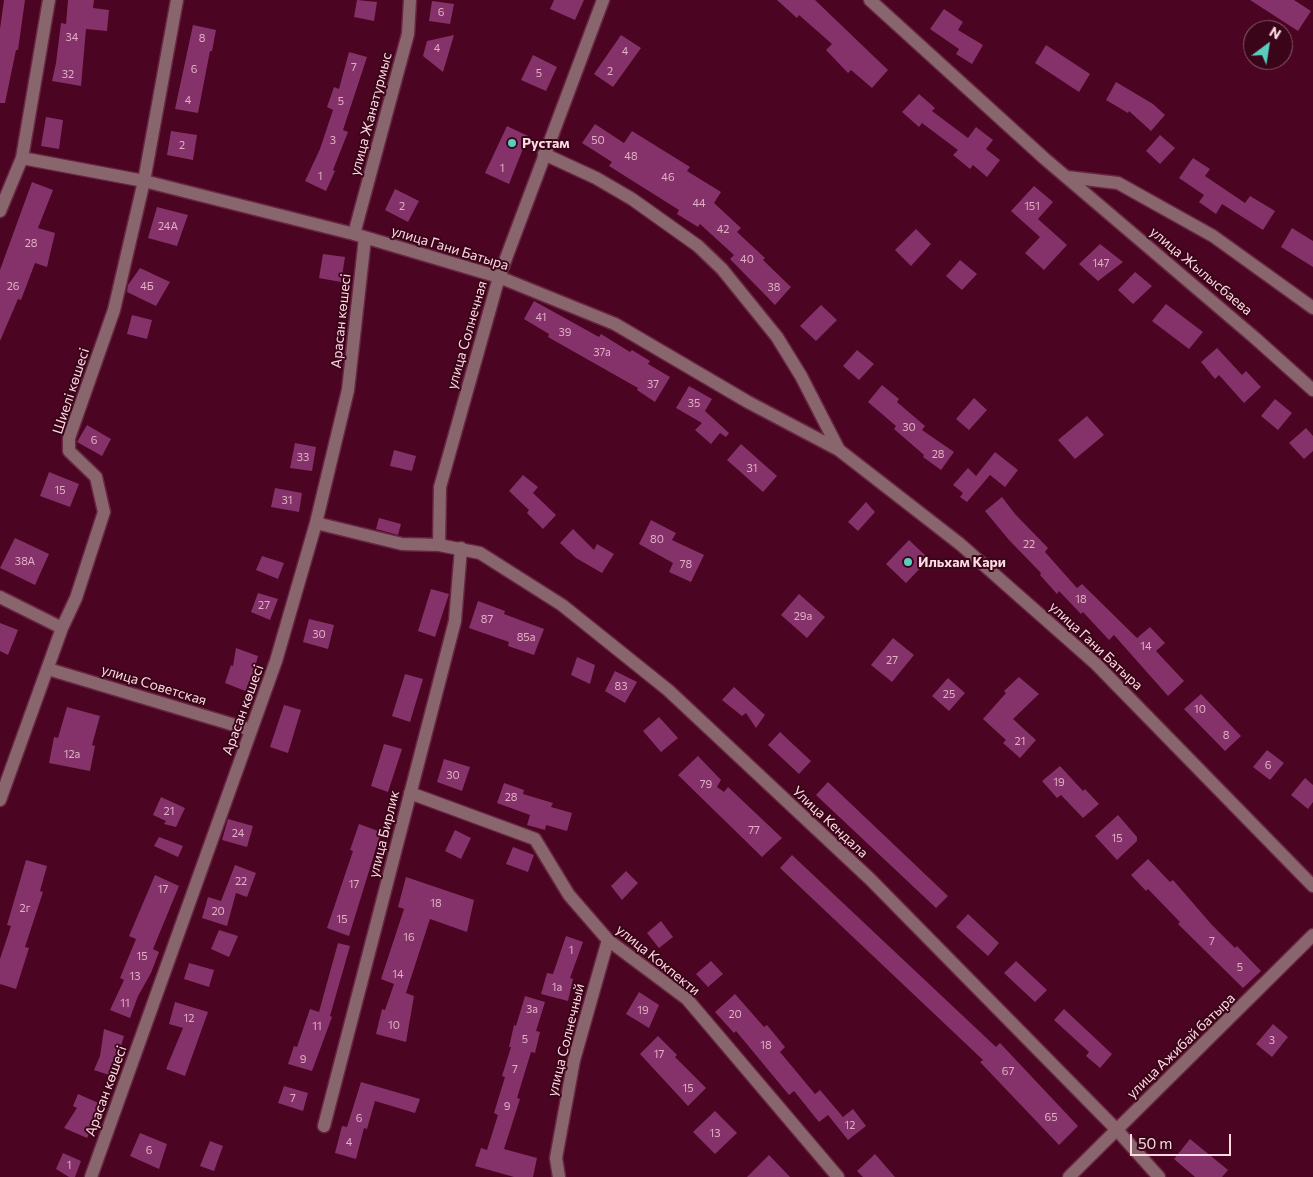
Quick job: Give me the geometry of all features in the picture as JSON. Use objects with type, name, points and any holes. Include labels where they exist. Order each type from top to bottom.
[{"type":"street","points":[[0,211],[22,158],[49,0]]},
{"type":"street","name":"Шиелі көшесі","points":[[0,800],[62,628],[76,598],[104,512],[96,477],[69,451],[69,438],[114,310],[144,181],[177,0]]},
{"type":"street","name":"улица Жанатурмыс","points":[[360,236],[408,34],[410,0]]},
{"type":"street","name":"улица Солнечная","points":[[439,545],[440,487],[498,277],[603,0]]},
{"type":"street","name":"улица Жылысбаева","points":[[870,0],[1067,177],[1256,338],[1313,390]]},
{"type":"street","name":"улица Гани Батыра","points":[[544,154],[596,178],[632,199],[698,246],[722,269],[777,337],[801,376],[839,450]]},
{"type":"street","name":"улица Гани Батыра","points":[[22,158],[144,181],[360,236],[498,277],[614,324],[748,402],[839,450],[960,544],[1096,664],[1313,886]]},
{"type":"street","name":"улица Жылысбаева","points":[[1067,177],[1118,183],[1213,236],[1313,308]]},
{"type":"street","name":"Арасан көшесі","points":[[91,1177],[276,661],[316,523],[348,390],[360,236]]},
{"type":"street","name":"Улица Кендала","points":[[316,523],[402,544],[439,545],[480,553],[562,605],[668,690],[870,879],[1117,1130],[1159,1177]]},
{"type":"street","name":"улица Бирлик","points":[[324,1126],[455,621],[461,548]]},
{"type":"street","points":[[0,597],[62,628]]},
{"type":"street","name":"улица Советская","points":[[48,669],[251,730]]},
{"type":"street","name":"улица Кокпекти","points":[[410,793],[535,839],[569,895],[608,940],[687,999],[838,1177]]},
{"type":"street","name":"улица Ажибай батыра","points":[[1069,1177],[1313,936]]},
{"type":"street","name":"улица Солнечный","points":[[558,1177],[556,1158],[574,1060],[608,940]]},
{"type":"building","points":[[4,0],[25,0],[18,50],[16,50],[5,103],[0,103],[0,29]]},
{"type":"building","points":[[68,0],[94,0],[93,8],[109,10],[107,31],[86,29],[81,86],[52,81],[61,23],[66,24]]},
{"type":"building","points":[[357,0],[377,2],[374,21],[354,17]]},
{"type":"building","points":[[554,0],[584,0],[575,20],[550,9]]},
{"type":"building","points":[[777,0],[815,0],[888,70],[872,88],[851,70],[848,73],[826,50],[832,44],[799,15],[797,18]]},
{"type":"building","points":[[1250,0],[1294,0],[1311,11],[1298,31],[1293,28],[1293,20],[1281,20]]},
{"type":"building","points":[[432,1],[454,4],[450,24],[429,21]]},
{"type":"building","points":[[944,9],[963,22],[958,30],[983,45],[972,64],[956,54],[959,49],[930,29]]},
{"type":"building","points":[[193,25],[216,30],[198,113],[175,109]]},
{"type":"building","points":[[454,35],[443,72],[423,56],[427,41]]},
{"type":"building","points":[[621,35],[641,48],[613,87],[594,74]]},
{"type":"building","points":[[1046,45],[1090,74],[1079,92],[1035,63]]},
{"type":"building","points":[[349,52],[367,57],[343,130],[348,132],[326,191],[305,181],[320,149],[333,110],[327,107],[334,87],[339,89]]},
{"type":"building","points":[[533,55],[557,67],[546,91],[521,80]]},
{"type":"building","points":[[1116,82],[1153,104],[1165,115],[1151,131],[1129,111],[1128,113],[1106,100]]},
{"type":"building","points":[[919,94],[935,108],[932,111],[968,138],[976,127],[993,140],[986,149],[1000,160],[987,177],[973,165],[970,169],[953,155],[958,150],[922,123],[919,127],[902,112]]},
{"type":"building","points":[[46,117],[63,120],[59,149],[41,146]]},
{"type":"building","points":[[595,124],[624,143],[632,131],[690,167],[687,171],[721,192],[714,203],[741,228],[737,232],[765,258],[763,260],[791,287],[775,305],[730,259],[734,255],[700,224],[698,227],[677,214],[679,210],[609,166],[612,162],[582,143]]},
{"type":"building","points":[[507,126],[528,136],[509,184],[485,173]]},
{"type":"building","points":[[171,131],[197,135],[193,160],[167,155]]},
{"type":"building","points":[[1160,135],[1175,148],[1160,164],[1146,151]]},
{"type":"building","points":[[1193,158],[1210,169],[1205,176],[1245,203],[1250,196],[1275,211],[1263,230],[1222,204],[1216,214],[1199,202],[1204,195],[1179,178]]},
{"type":"building","points":[[32,182],[53,190],[38,228],[55,233],[47,267],[35,263],[21,300],[18,299],[0,341],[0,270]]},
{"type":"building","points":[[1034,186],[1053,202],[1038,219],[1067,245],[1044,270],[1025,253],[1040,237],[1011,211]]},
{"type":"building","points":[[395,189],[419,201],[408,222],[385,210]]},
{"type":"building","points":[[157,207],[188,215],[177,246],[148,238]]},
{"type":"building","points":[[1292,228],[1313,241],[1313,267],[1281,247]]},
{"type":"building","points":[[916,229],[931,244],[911,266],[895,250]]},
{"type":"building","points":[[1100,244],[1123,262],[1098,281],[1079,264]]},
{"type":"building","points":[[323,254],[345,257],[341,282],[319,278]]},
{"type":"building","points":[[960,260],[977,274],[962,290],[946,276]]},
{"type":"building","points":[[140,268],[170,282],[156,306],[127,292],[128,285]]},
{"type":"building","points":[[1135,272],[1152,286],[1133,304],[1118,290]]},
{"type":"building","points":[[534,301],[599,337],[601,334],[630,352],[632,350],[650,361],[648,364],[670,377],[655,402],[637,390],[638,388],[548,337],[549,334],[524,319]]},
{"type":"building","points":[[1166,304],[1203,332],[1189,349],[1152,321]]},
{"type":"building","points":[[821,305],[837,320],[816,341],[800,326]]},
{"type":"building","points":[[132,315],[152,320],[147,339],[127,334]]},
{"type":"building","points":[[1217,348],[1242,375],[1246,371],[1261,387],[1244,403],[1219,375],[1215,379],[1201,362]]},
{"type":"building","points":[[857,350],[874,364],[859,380],[843,366]]},
{"type":"building","points":[[882,385],[899,399],[897,402],[925,426],[922,430],[954,452],[941,470],[923,457],[924,455],[894,429],[896,426],[868,402]]},
{"type":"building","points":[[689,386],[712,399],[705,411],[729,433],[726,437],[720,433],[711,444],[695,430],[702,423],[676,408]]},
{"type":"building","points":[[974,398],[987,410],[969,430],[956,419]]},
{"type":"building","points":[[1275,399],[1292,413],[1278,430],[1261,416]]},
{"type":"building","points":[[1087,416],[1104,435],[1075,459],[1058,440]]},
{"type":"building","points":[[87,425],[111,439],[102,456],[77,442]]},
{"type":"building","points":[[1306,428],[1313,436],[1313,451],[1304,459],[1289,443]]},
{"type":"building","points":[[295,443],[316,447],[312,471],[290,468]]},
{"type":"building","points":[[741,444],[777,476],[763,492],[727,460]]},
{"type":"building","points":[[394,450],[416,456],[412,471],[390,466]]},
{"type":"building","points":[[995,452],[1018,470],[1005,487],[990,475],[967,502],[960,497],[963,493],[953,485],[968,468],[976,476]]},
{"type":"building","points":[[49,472],[79,484],[70,507],[40,496]]},
{"type":"building","points":[[523,475],[538,487],[533,493],[556,515],[543,529],[527,513],[529,510],[509,491]]},
{"type":"building","points":[[275,488],[302,493],[299,512],[271,507]]},
{"type":"building","points":[[1002,497],[1015,514],[1048,548],[1045,552],[1077,588],[1082,584],[1137,638],[1150,627],[1165,643],[1156,651],[1184,681],[1168,696],[1114,635],[1109,640],[1083,612],[1081,614],[1059,591],[1057,594],[1040,575],[1041,573],[1009,540],[985,511]]},
{"type":"building","points":[[866,502],[875,512],[858,531],[848,522]]},
{"type":"building","points":[[379,518],[401,524],[398,535],[376,529]]},
{"type":"building","points":[[651,520],[676,533],[672,540],[704,555],[691,582],[669,572],[673,563],[639,544]]},
{"type":"building","points":[[573,529],[594,550],[597,544],[614,554],[602,573],[576,558],[560,543]]},
{"type":"building","points":[[15,538],[49,554],[35,585],[0,568]]},
{"type":"building","name":"Ильхам Кари","points":[[909,540],[929,559],[906,583],[886,564]]},
{"type":"building","points":[[262,556],[284,563],[278,579],[256,570]]},
{"type":"building","points":[[431,589],[449,594],[435,637],[418,631]]},
{"type":"building","points":[[258,593],[278,599],[270,620],[251,612]]},
{"type":"building","points":[[799,594],[825,617],[807,638],[781,615]]},
{"type":"building","points":[[478,601],[505,611],[504,614],[544,629],[534,655],[508,646],[509,642],[469,628]]},
{"type":"building","points":[[309,619],[334,625],[328,649],[303,642]]},
{"type":"building","points":[[0,623],[18,630],[8,655],[0,651]]},
{"type":"building","points":[[893,638],[914,655],[892,682],[871,665]]},
{"type":"building","points":[[236,648],[258,656],[248,692],[225,683],[231,665],[233,666]]},
{"type":"building","points":[[577,657],[595,665],[590,684],[571,675]]},
{"type":"building","points":[[615,671],[637,682],[625,703],[605,691]]},
{"type":"building","points":[[405,674],[423,679],[410,722],[392,716]]},
{"type":"building","points":[[1019,677],[1039,694],[1013,719],[1036,740],[1020,758],[1003,743],[1006,740],[983,719],[1006,693],[1004,691]]},
{"type":"building","points":[[948,678],[965,693],[949,711],[932,696]]},
{"type":"building","points":[[734,687],[765,715],[756,728],[746,713],[742,716],[722,700]]},
{"type":"building","points":[[1201,694],[1241,736],[1225,751],[1184,709]]},
{"type":"building","points":[[284,705],[301,710],[288,753],[270,747]]},
{"type":"building","points":[[67,707],[100,716],[92,745],[95,746],[90,771],[49,763],[54,737],[58,738]]},
{"type":"building","points":[[659,717],[678,738],[661,752],[643,731]]},
{"type":"building","points":[[780,732],[811,761],[799,774],[768,745]]},
{"type":"building","points":[[384,744],[402,749],[388,792],[371,786]]},
{"type":"building","points":[[1267,750],[1284,763],[1270,780],[1253,767]]},
{"type":"building","points":[[698,756],[721,780],[717,787],[724,792],[728,787],[782,838],[762,857],[678,775]]},
{"type":"building","points":[[444,759],[470,767],[462,791],[437,782]]},
{"type":"building","points":[[1060,766],[1083,791],[1085,789],[1099,804],[1083,818],[1061,795],[1057,798],[1042,781]]},
{"type":"building","points":[[1305,778],[1313,785],[1313,802],[1308,809],[1291,795]]},
{"type":"building","points":[[828,782],[948,896],[936,908],[816,795]]},
{"type":"building","points":[[504,783],[524,790],[523,794],[553,803],[551,807],[572,813],[567,831],[546,825],[545,830],[527,825],[530,815],[497,803]]},
{"type":"building","points":[[161,797],[185,808],[176,827],[164,824],[166,821],[153,815]]},
{"type":"building","points":[[1118,815],[1137,837],[1137,841],[1117,860],[1095,836]]},
{"type":"building","points":[[228,819],[253,826],[247,847],[222,840]]},
{"type":"building","points":[[359,824],[381,832],[349,936],[327,928],[353,851],[350,850]]},
{"type":"building","points":[[455,830],[471,838],[461,859],[445,851]]},
{"type":"building","points":[[159,837],[183,846],[178,857],[154,846]]},
{"type":"building","points":[[513,847],[534,855],[528,872],[506,864]]},
{"type":"building","points":[[792,855],[996,1047],[1000,1043],[1078,1126],[1059,1145],[980,1062],[983,1060],[780,868]]},
{"type":"building","points":[[1148,859],[1170,882],[1173,880],[1212,925],[1235,948],[1237,946],[1261,971],[1243,988],[1178,924],[1180,922],[1148,889],[1146,891],[1131,875]]},
{"type":"building","points":[[26,860],[47,866],[40,891],[43,892],[25,947],[29,948],[16,989],[0,984],[0,959],[11,926],[7,925]]},
{"type":"building","points":[[235,865],[256,873],[247,897],[236,893],[227,926],[202,918],[208,897],[221,901]]},
{"type":"building","points":[[626,871],[638,883],[622,900],[611,886]]},
{"type":"building","points":[[155,875],[179,886],[153,949],[159,952],[151,973],[138,996],[130,1018],[110,1010],[124,980],[120,978],[136,939],[129,936]]},
{"type":"building","points":[[406,877],[474,900],[467,932],[430,919],[406,993],[414,996],[406,1042],[376,1034],[382,1009],[385,1010],[394,984],[381,979],[404,909],[398,907]]},
{"type":"building","points":[[968,914],[999,943],[988,956],[956,927]]},
{"type":"building","points":[[661,921],[673,937],[659,948],[647,933]]},
{"type":"building","points":[[219,930],[238,936],[229,957],[211,949]]},
{"type":"building","points":[[566,936],[583,942],[570,978],[573,979],[568,1001],[541,994],[547,973],[553,974]]},
{"type":"building","points":[[338,943],[350,946],[330,1016],[332,1017],[312,1071],[288,1064],[294,1046],[297,1047],[310,1009],[319,1012]]},
{"type":"building","points":[[711,961],[723,974],[708,987],[696,974]]},
{"type":"building","points":[[1016,961],[1047,990],[1035,1002],[1004,973]]},
{"type":"building","points":[[189,963],[214,970],[209,987],[184,979]]},
{"type":"building","points":[[639,992],[659,1005],[649,1028],[626,1014]]},
{"type":"building","points":[[735,994],[764,1027],[767,1025],[785,1047],[780,1052],[815,1094],[820,1090],[843,1117],[853,1109],[866,1126],[848,1140],[828,1115],[819,1122],[794,1091],[789,1095],[736,1031],[734,1033],[715,1012]]},
{"type":"building","points":[[525,996],[545,1002],[536,1031],[540,1032],[535,1053],[531,1052],[517,1098],[520,1099],[504,1149],[537,1158],[533,1177],[514,1177],[475,1166],[481,1148],[487,1150],[498,1115],[494,1113],[505,1077],[502,1076],[511,1047],[509,1047],[514,1025],[516,1026]]},
{"type":"building","points":[[175,1002],[208,1012],[185,1076],[166,1069],[183,1028],[169,1024]]},
{"type":"building","points":[[1064,1009],[1112,1054],[1100,1068],[1086,1056],[1089,1052],[1054,1020]]},
{"type":"building","points":[[1273,1024],[1288,1037],[1272,1057],[1256,1044]]},
{"type":"building","points":[[104,1029],[124,1036],[112,1076],[94,1070],[100,1056]]},
{"type":"building","points":[[658,1036],[677,1055],[675,1057],[706,1088],[688,1106],[640,1054]]},
{"type":"building","points":[[361,1082],[420,1099],[415,1113],[375,1101],[367,1129],[364,1128],[356,1159],[335,1153],[342,1126],[347,1127]]},
{"type":"building","points":[[284,1086],[308,1093],[303,1111],[278,1103]]},
{"type":"building","points":[[78,1094],[103,1105],[87,1138],[64,1128],[77,1108],[73,1106]]},
{"type":"building","points":[[715,1111],[737,1133],[715,1154],[693,1132]]},
{"type":"building","points":[[140,1133],[167,1144],[159,1169],[130,1156]]},
{"type":"building","points":[[1190,1139],[1228,1170],[1222,1177],[1195,1177],[1174,1159]]},
{"type":"building","points":[[210,1141],[223,1146],[214,1171],[200,1166]]},
{"type":"building","points":[[63,1153],[81,1161],[75,1177],[69,1177],[56,1169]]},
{"type":"building","points":[[875,1154],[895,1177],[863,1177],[857,1171]]},
{"type":"building","points":[[769,1155],[790,1177],[747,1177]]},
{"type":"place","name":"Рустам","points":[[512,143]]},
{"type":"place","name":"Ильхам Кари","points":[[908,562]]}]
